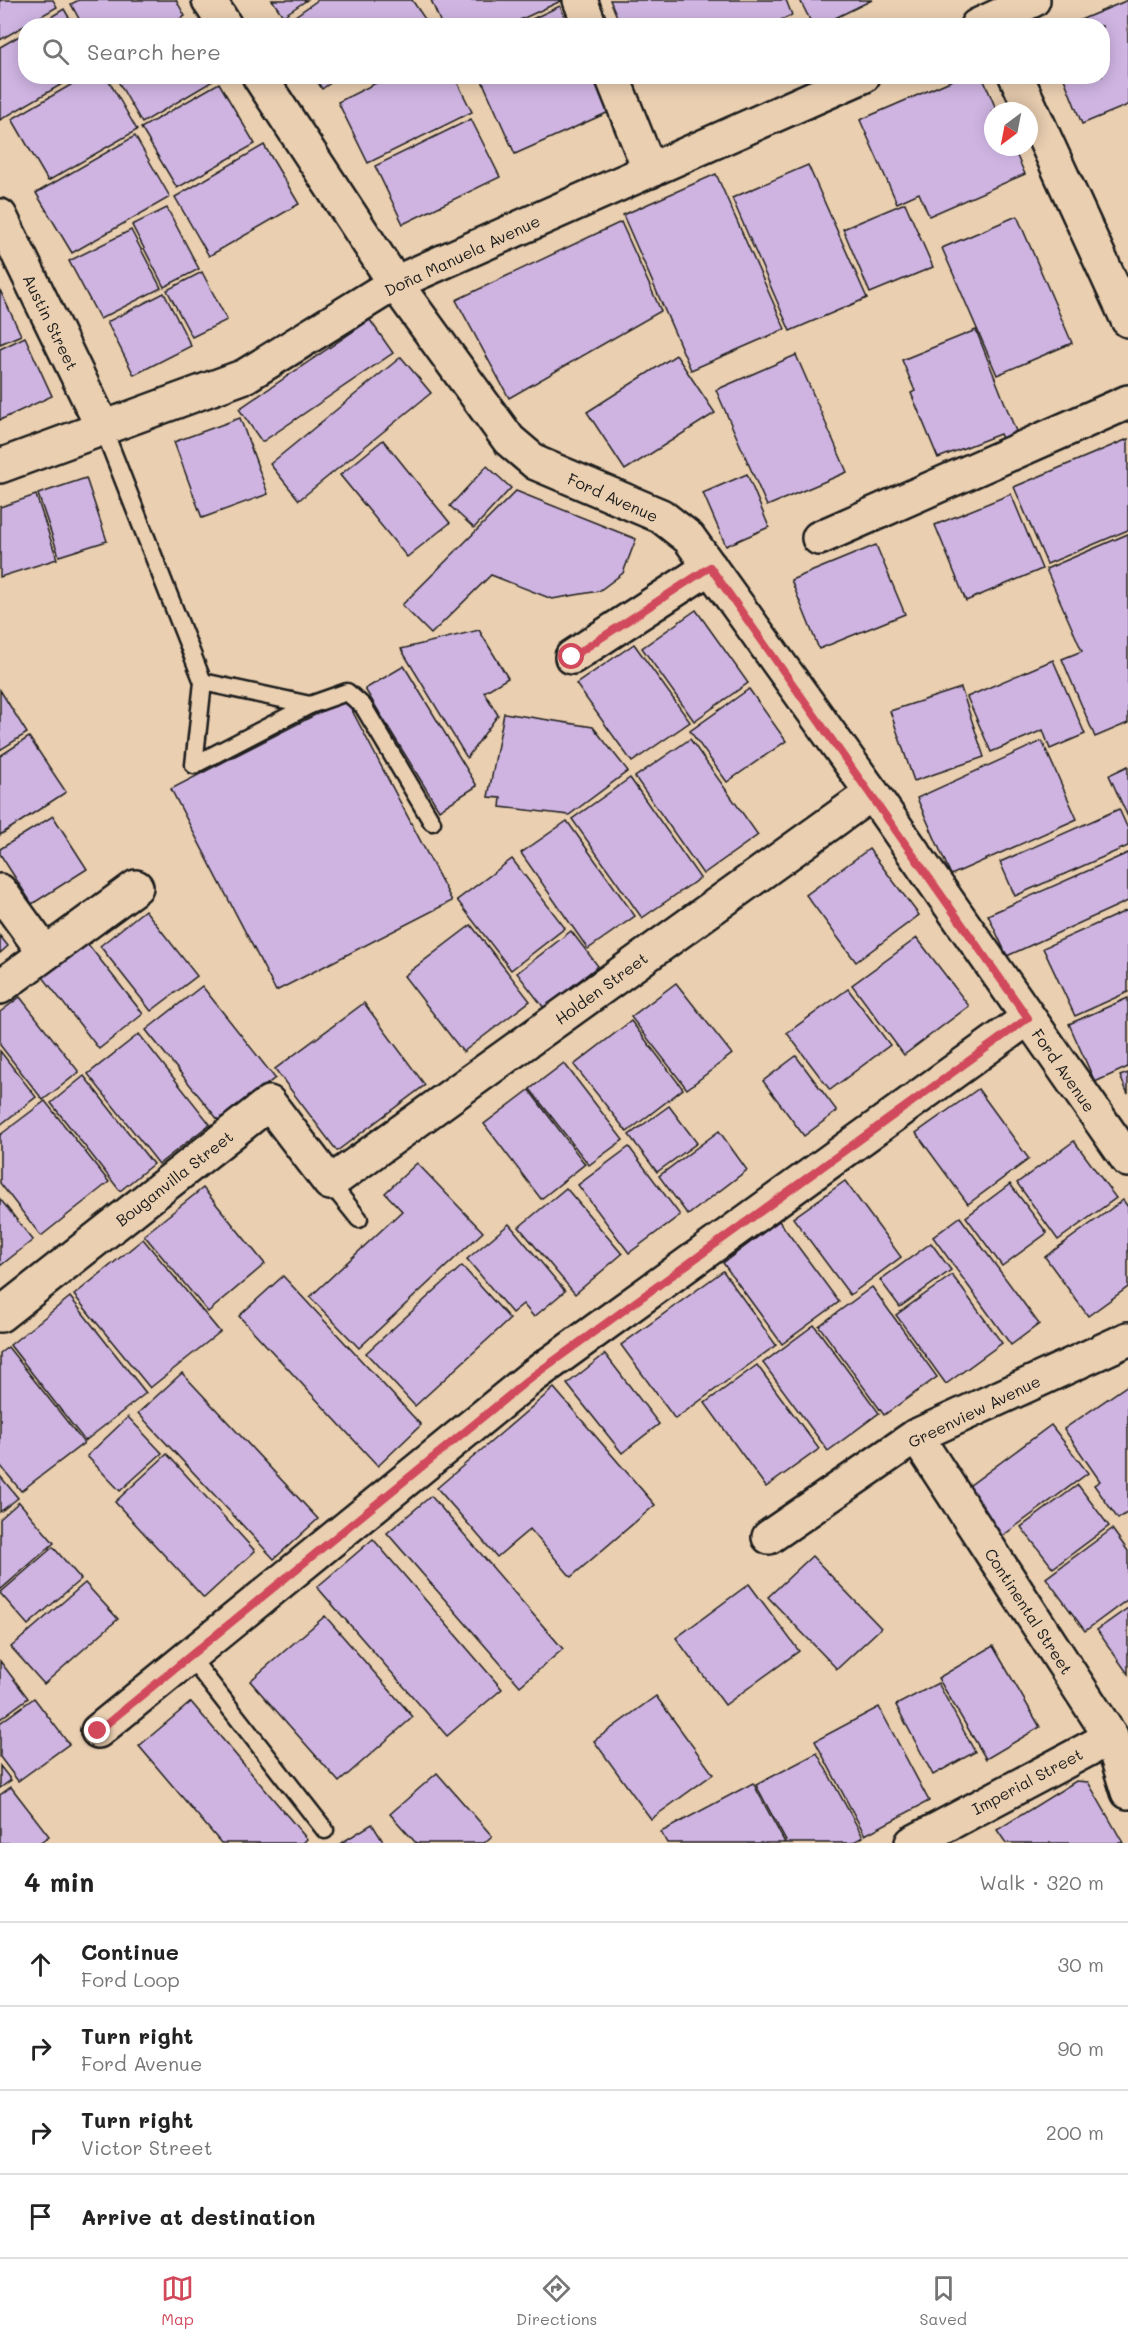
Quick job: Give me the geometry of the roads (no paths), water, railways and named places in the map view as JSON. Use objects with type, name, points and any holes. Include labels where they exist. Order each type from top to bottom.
[{"type":"street","points":[[208,0],[220,18]]},
{"type":"street","points":[[580,0],[588,18]]},
{"type":"street","points":[[985,18],[1033,0]]},
{"type":"street","name":"Ford Avenue","points":[[264,84],[395,283],[509,440],[536,463],[661,516],[689,538],[872,793],[1128,1160]]},
{"type":"street","points":[[615,84],[650,171]]},
{"type":"street","name":"Doña Manuela Avenue","points":[[0,466],[245,376],[395,283],[845,84]]},
{"type":"street","points":[[1020,84],[1128,320]]},
{"type":"street","name":"Austin Street","points":[[0,216],[103,428]]},
{"type":"street","points":[[819,538],[1128,402]]},
{"type":"street","points":[[572,657],[710,567]]},
{"type":"street","name":"Holden Street","points":[[330,1183],[872,793]]},
{"type":"street","points":[[0,987],[136,887]]},
{"type":"street","points":[[0,891],[45,953]]},
{"type":"street","points":[[98,1731],[533,1376],[1028,1018]]},
{"type":"street","name":"Bouganvilla Street","points":[[0,1315],[269,1103],[330,1183]]},
{"type":"street","name":"Greenview Avenue","points":[[769,1537],[916,1436],[1128,1339]]},
{"type":"street","name":"Continental Street","points":[[916,1436],[1111,1737],[1128,1792]]},
{"type":"street","name":"Imperial Street","points":[[912,1843],[1111,1737]]},
{"type":"lane","points":[[103,428],[203,682],[194,765],[310,705],[347,692],[363,706],[432,822]]},
{"type":"lane","points":[[203,682],[310,705]]},
{"type":"lane","points":[[330,1183],[359,1219]]},
{"type":"lane","points":[[190,1657],[325,1830]]}]
